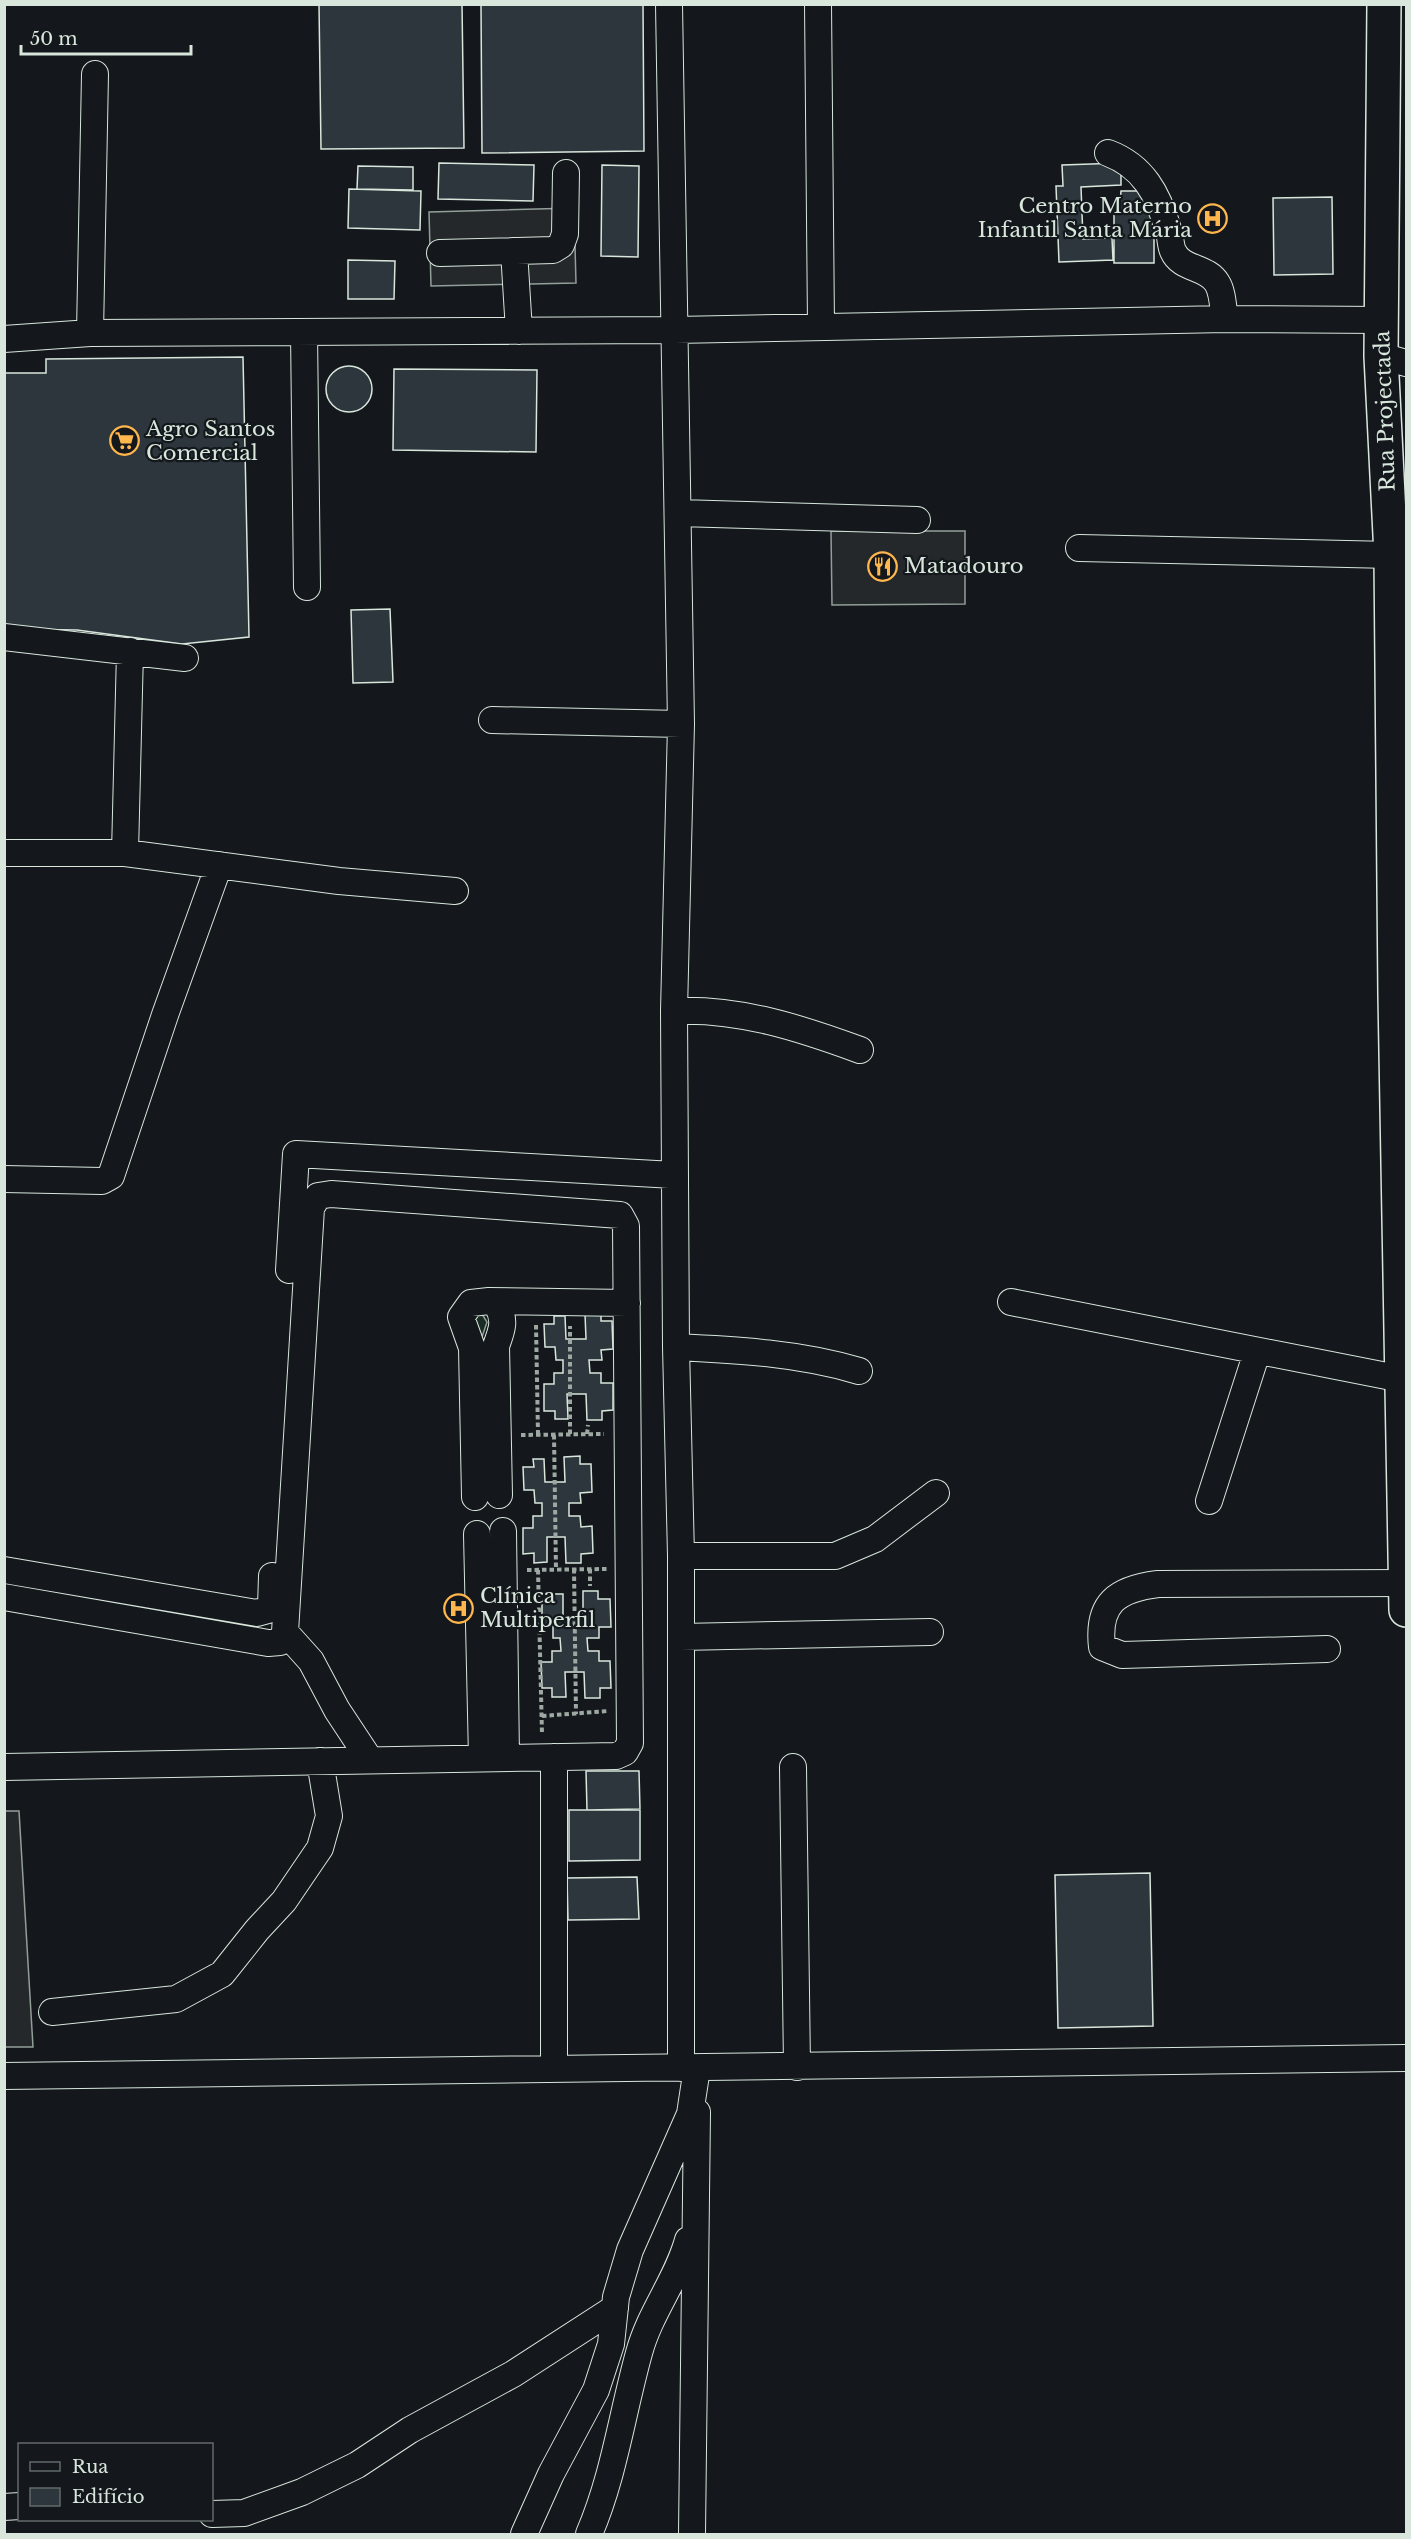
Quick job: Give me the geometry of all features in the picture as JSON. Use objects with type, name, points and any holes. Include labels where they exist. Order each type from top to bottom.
[{"type":"main road","name":"Rua Projectada","points":[[1384,4],[1381,320],[1394,359],[1391,555],[1401,995],[1402,1379],[1407,1610]]},
{"type":"street","points":[[524,2535],[551,2474],[596,2390],[611,2344],[615,2308],[630,2250],[690,2114],[676,1347],[674,1011],[681,724],[669,4]]},
{"type":"street","points":[[818,4],[821,326]]},
{"type":"street","points":[[90,333],[95,74]]},
{"type":"street","points":[[1108,153],[1126,160],[1152,189],[1169,231],[1173,252],[1183,263],[1206,272],[1218,283],[1225,319]]},
{"type":"street","points":[[440,253],[553,250],[561,245],[565,234],[566,173]]},
{"type":"street","points":[[514,251],[519,331]]},
{"type":"street","points":[[4,339],[90,333],[675,330],[1225,319],[1381,320]]},
{"type":"street","points":[[304,332],[307,586]]},
{"type":"street","points":[[679,513],[917,520]]},
{"type":"street","points":[[1078,548],[1391,555]]},
{"type":"street","points":[[4,637],[185,658]]},
{"type":"street","points":[[125,853],[129,651]]},
{"type":"street","points":[[492,720],[681,724]]},
{"type":"street","points":[[4,853],[125,853],[339,881],[455,891]]},
{"type":"street","points":[[4,1179],[102,1181],[111,1176],[165,1015],[219,865]]},
{"type":"street","points":[[674,1011],[699,1010],[742,1015],[816,1034],[860,1050]]},
{"type":"street","points":[[4,1570],[213,1607],[256,1612],[271,1607],[296,1154],[675,1175]]},
{"type":"street","points":[[4,1597],[268,1643],[280,1642],[285,1632],[311,1208],[318,1196],[331,1194],[620,1215],[627,1226],[630,1743],[625,1752],[616,1756],[550,1742],[494,1758],[4,1767]]},
{"type":"street","points":[[487,1496],[472,1348],[461,1317],[471,1303],[489,1301],[627,1304]]},
{"type":"street","points":[[487,1496],[496,1346],[504,1326],[502,1314],[497,1305],[489,1301]]},
{"type":"street","points":[[1011,1302],[1402,1379]]},
{"type":"street","points":[[676,1347],[760,1352],[836,1364],[859,1371]]},
{"type":"street","points":[[1209,1501],[1257,1352]]},
{"type":"street","points":[[681,1556],[835,1556],[875,1539],[936,1493]]},
{"type":"street","points":[[487,1496],[505,1500],[510,1514],[503,1531],[494,1758],[477,1534],[466,1519],[466,1508],[487,1496]]},
{"type":"street","points":[[477,1534],[492,1537],[503,1531]]},
{"type":"street","points":[[1327,1649],[1122,1655],[1102,1647],[1100,1628],[1106,1609],[1118,1595],[1137,1587],[1158,1584],[1406,1583]]},
{"type":"street","points":[[285,1632],[311,1661],[337,1710],[370,1760]]},
{"type":"street","points":[[681,1637],[930,1632]]},
{"type":"street","points":[[550,1742],[554,2069]]},
{"type":"street","points":[[52,2012],[176,1999],[222,1974],[257,1930],[284,1901],[320,1848],[329,1816],[320,1761]]},
{"type":"street","points":[[793,1767],[797,2067]]},
{"type":"street","points":[[4,2076],[1407,2058]]},
{"type":"street","points":[[689,2068],[696,2204],[692,2535]]},
{"type":"street","points":[[589,2535],[609,2482],[639,2352],[663,2294],[681,2266],[696,2204]]},
{"type":"street","points":[[213,2514],[244,2513],[303,2492],[357,2465],[410,2430],[513,2374],[615,2308]]},
{"type":"path","points":[[570,1319],[570,1434]]},
{"type":"path","points":[[536,1320],[538,1435]]},
{"type":"path","points":[[587,1434],[588,1425]]},
{"type":"path","points":[[519,1446],[519,1435],[609,1434]]},
{"type":"path","points":[[554,1435],[556,1570]]},
{"type":"path","points":[[574,1569],[576,1714]]},
{"type":"path","points":[[590,1569],[590,1586]]},
{"type":"path","points":[[522,1570],[611,1569]]},
{"type":"path","points":[[538,1570],[542,1716],[550,1742]]},
{"type":"path","points":[[542,1716],[611,1711]]},
{"type":"path","points":[[535,1735],[550,1742]]},
{"type":"green space","points":[[482,1314],[487,1322],[482,1337],[485,1479],[472,1316]]},
{"type":"shaded area","points":[[574,208],[576,283],[431,286],[429,212]]},
{"type":"shaded area","points":[[831,531],[965,531],[965,604],[832,605]]},
{"type":"shaded area","points":[[5,1811],[19,1811],[33,2047],[5,2047]]},
{"type":"building","points":[[319,4],[462,4],[464,148],[321,149]]},
{"type":"building","points":[[481,4],[643,4],[644,151],[482,153]]},
{"type":"building","points":[[439,163],[534,165],[533,201],[438,199]]},
{"type":"building","points":[[1121,163],[1121,185],[1081,187],[1083,239],[1112,238],[1113,260],[1059,262],[1056,186],[1063,186],[1062,165]]},
{"type":"building","points":[[602,165],[639,166],[638,257],[601,256]]},
{"type":"building","points":[[358,166],[413,167],[413,190],[357,189]]},
{"type":"building","points":[[349,189],[421,191],[420,230],[348,228]]},
{"type":"building","points":[[1121,191],[1148,191],[1154,203],[1154,263],[1114,263],[1114,202],[1120,203]]},
{"type":"building","points":[[1332,197],[1333,274],[1274,275],[1273,198]]},
{"type":"building","points":[[348,260],[395,261],[394,299],[348,299]]},
{"type":"building","name":"Agro Santos Comercial","points":[[243,357],[249,637],[182,644],[77,630],[4,629],[4,373],[46,373],[46,359]]},
{"type":"building","points":[[349,366],[365,373],[372,389],[365,405],[349,412],[333,405],[326,389],[333,373]]},
{"type":"building","points":[[394,369],[537,370],[536,452],[393,450]]},
{"type":"building","points":[[390,609],[393,682],[353,683],[351,610]]},
{"type":"building","points":[[601,1313],[601,1321],[612,1321],[613,1349],[601,1350],[602,1360],[589,1360],[590,1373],[601,1373],[601,1383],[613,1383],[613,1410],[602,1411],[602,1420],[587,1420],[586,1394],[567,1394],[568,1419],[555,1419],[555,1411],[544,1411],[544,1384],[554,1384],[554,1373],[563,1373],[563,1360],[556,1360],[555,1347],[545,1347],[544,1324],[554,1324],[554,1316],[565,1316],[566,1339],[586,1339],[585,1314]]},
{"type":"building","points":[[580,1456],[580,1464],[591,1464],[592,1492],[580,1493],[581,1503],[569,1503],[569,1516],[580,1516],[581,1527],[592,1526],[593,1553],[581,1554],[581,1563],[566,1563],[565,1537],[547,1537],[547,1562],[534,1563],[534,1553],[523,1554],[523,1528],[533,1528],[533,1516],[542,1516],[542,1503],[535,1503],[534,1490],[524,1490],[523,1467],[534,1467],[533,1459],[544,1459],[545,1482],[565,1482],[564,1457]]},
{"type":"building","points":[[583,1591],[598,1591],[598,1599],[610,1599],[611,1627],[599,1627],[599,1638],[587,1638],[588,1651],[599,1651],[599,1661],[610,1661],[611,1688],[600,1688],[600,1698],[585,1698],[584,1672],[565,1672],[566,1697],[552,1697],[552,1688],[542,1688],[541,1662],[552,1662],[552,1651],[561,1651],[560,1638],[553,1638],[553,1625],[542,1625],[542,1602],[552,1602],[552,1594],[563,1594],[563,1617],[583,1617]]},
{"type":"building","points":[[586,1771],[639,1771],[640,1809],[587,1810]]},
{"type":"building","points":[[569,1810],[640,1810],[640,1860],[569,1861]]},
{"type":"building","points":[[1150,1873],[1153,2026],[1058,2028],[1055,1875]]},
{"type":"building","points":[[637,1877],[639,1919],[568,1920],[567,1878]]},
{"type":"place","name":"Centro Materno Infantil Santa Mária","points":[[1213,218]]},
{"type":"place","name":"Agro Santos Comercial","points":[[125,441]]},
{"type":"place","name":"Matadouro","points":[[883,566]]},
{"type":"place","name":"Clínica Multiperfil","points":[[459,1608]]}]
